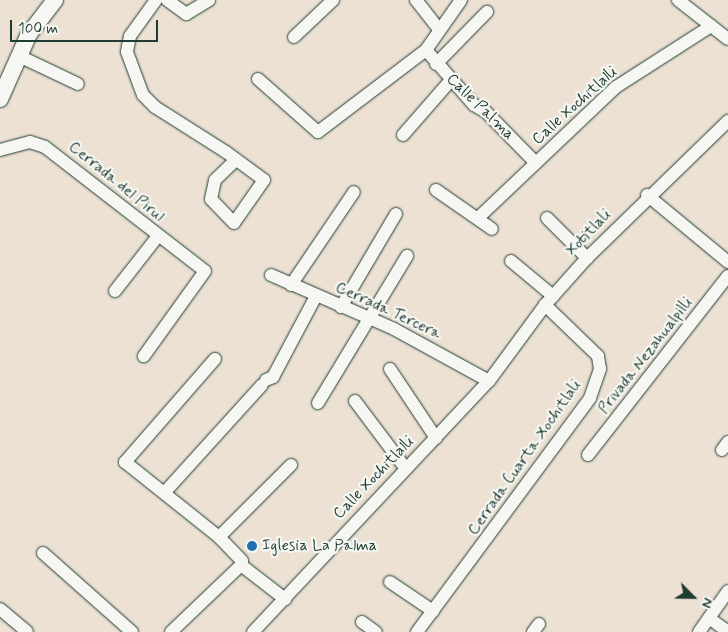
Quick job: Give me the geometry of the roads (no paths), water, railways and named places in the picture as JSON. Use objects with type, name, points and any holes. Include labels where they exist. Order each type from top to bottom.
[{"type":"street","points":[[0,99],[29,34],[55,0]]},
{"type":"street","points":[[156,0],[126,44],[144,95],[154,108],[236,160],[264,180],[234,223],[210,199],[215,180],[236,160]]},
{"type":"street","points":[[167,0],[186,14],[209,0]]},
{"type":"street","points":[[294,37],[333,0]]},
{"type":"street","points":[[416,0],[439,29]]},
{"type":"street","points":[[258,79],[318,132],[426,50],[461,0]]},
{"type":"street","points":[[678,0],[728,40]]},
{"type":"street","points":[[436,64],[487,12]]},
{"type":"street","name":"Calle Xochitlalli","points":[[478,218],[616,87],[711,26]]},
{"type":"street","name":"Calle Palma","points":[[426,50],[451,80],[536,164]]},
{"type":"street","points":[[19,56],[78,84]]},
{"type":"street","points":[[403,135],[451,80]]},
{"type":"street","name":"Xotitlali","points":[[489,381],[549,300],[587,258],[647,195],[728,121]]},
{"type":"street","name":"Cerrada del Pirul","points":[[0,150],[30,142],[45,147],[205,271],[144,356]]},
{"type":"street","points":[[436,190],[478,218],[492,230]]},
{"type":"street","points":[[291,285],[354,192]]},
{"type":"street","points":[[647,195],[728,262]]},
{"type":"street","points":[[341,307],[396,214]]},
{"type":"street","points":[[547,218],[587,258]]},
{"type":"street","points":[[115,291],[158,236]]},
{"type":"street","points":[[318,403],[406,256]]},
{"type":"street","name":"Cerrada Cuarta Xochitlali","points":[[417,632],[526,489],[590,398],[597,379],[598,356],[549,300],[511,261]]},
{"type":"street","name":"Cerrada Tercera","points":[[271,275],[369,318],[489,381]]},
{"type":"street","name":"Privada Nezahualpilli","points":[[588,455],[728,276]]},
{"type":"street","points":[[165,492],[264,383],[273,377],[316,296]]},
{"type":"street","points":[[214,360],[125,462],[219,537],[242,561],[241,565],[285,600]]},
{"type":"street","points":[[390,369],[436,438]]},
{"type":"street","name":"Calle Xochitlalli","points":[[253,632],[489,381]]},
{"type":"street","points":[[354,401],[406,469]]},
{"type":"street","points":[[219,537],[291,465]]},
{"type":"street","points":[[43,553],[132,632]]},
{"type":"street","points":[[171,632],[241,565]]},
{"type":"street","points":[[390,582],[433,611]]},
{"type":"street","points":[[699,632],[728,591]]},
{"type":"street","points":[[0,609],[27,632]]},
{"type":"street","points":[[709,618],[728,632]]},
{"type":"street","points":[[362,622],[376,632]]},
{"type":"place","name":"Iglesia La Palma","points":[[252,546]]}]
